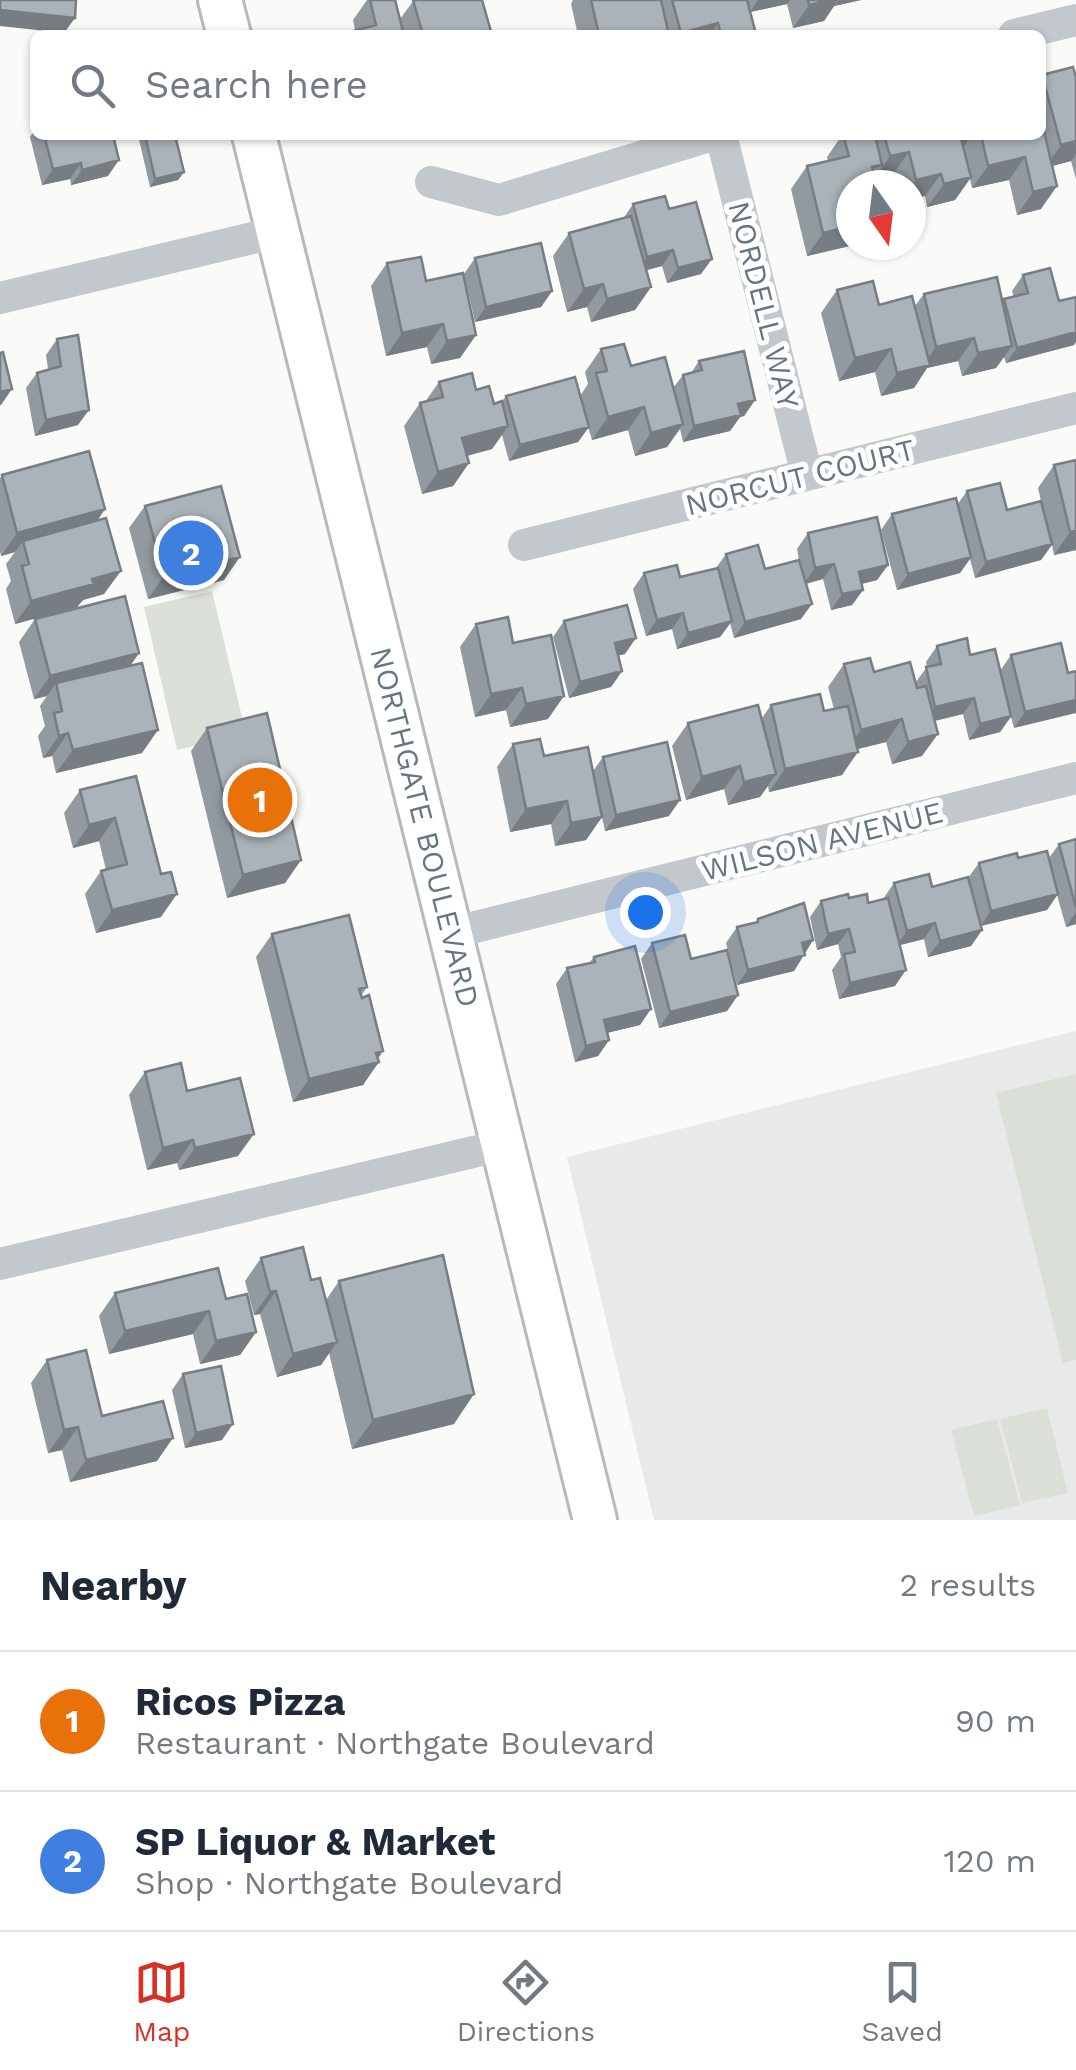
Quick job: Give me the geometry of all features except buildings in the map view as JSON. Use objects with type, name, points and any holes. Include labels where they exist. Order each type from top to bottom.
[{"type":"main road","points":[[220,0],[228,30]]},
{"type":"main road","name":"NORTHGATE BOULEVARD","points":[[255,140],[595,1520]]},
{"type":"street","points":[[1035,30],[1076,20]]},
{"type":"street","points":[[431,182],[499,200],[697,140]]},
{"type":"street","name":"NORDELL WAY","points":[[723,140],[807,475]]},
{"type":"street","points":[[0,298],[278,232]]},
{"type":"street","name":"NORCUT COURT","points":[[524,545],[1076,408]]},
{"type":"street","name":"WILSON AVENUE","points":[[450,933],[1076,778]]},
{"type":"street","points":[[0,1264],[503,1145]]},
{"type":"shaded area","points":[[212,591],[246,734],[177,750],[144,607]]},
{"type":"shaded area","points":[[1076,1031],[1076,1520],[654,1520],[567,1157]]},
{"type":"shaded area","points":[[1076,1074],[1076,1360],[1063,1363],[996,1093]]},
{"type":"shaded area","points":[[1047,1408],[1068,1493],[1022,1503],[1000,1419]]},
{"type":"shaded area","points":[[997,1419],[1020,1505],[974,1516],[951,1430]]},
{"type":"place","name":"SP Liquor & Market","points":[[191,553]]},
{"type":"place","name":"Ricos Pizza","points":[[260,800]]}]
